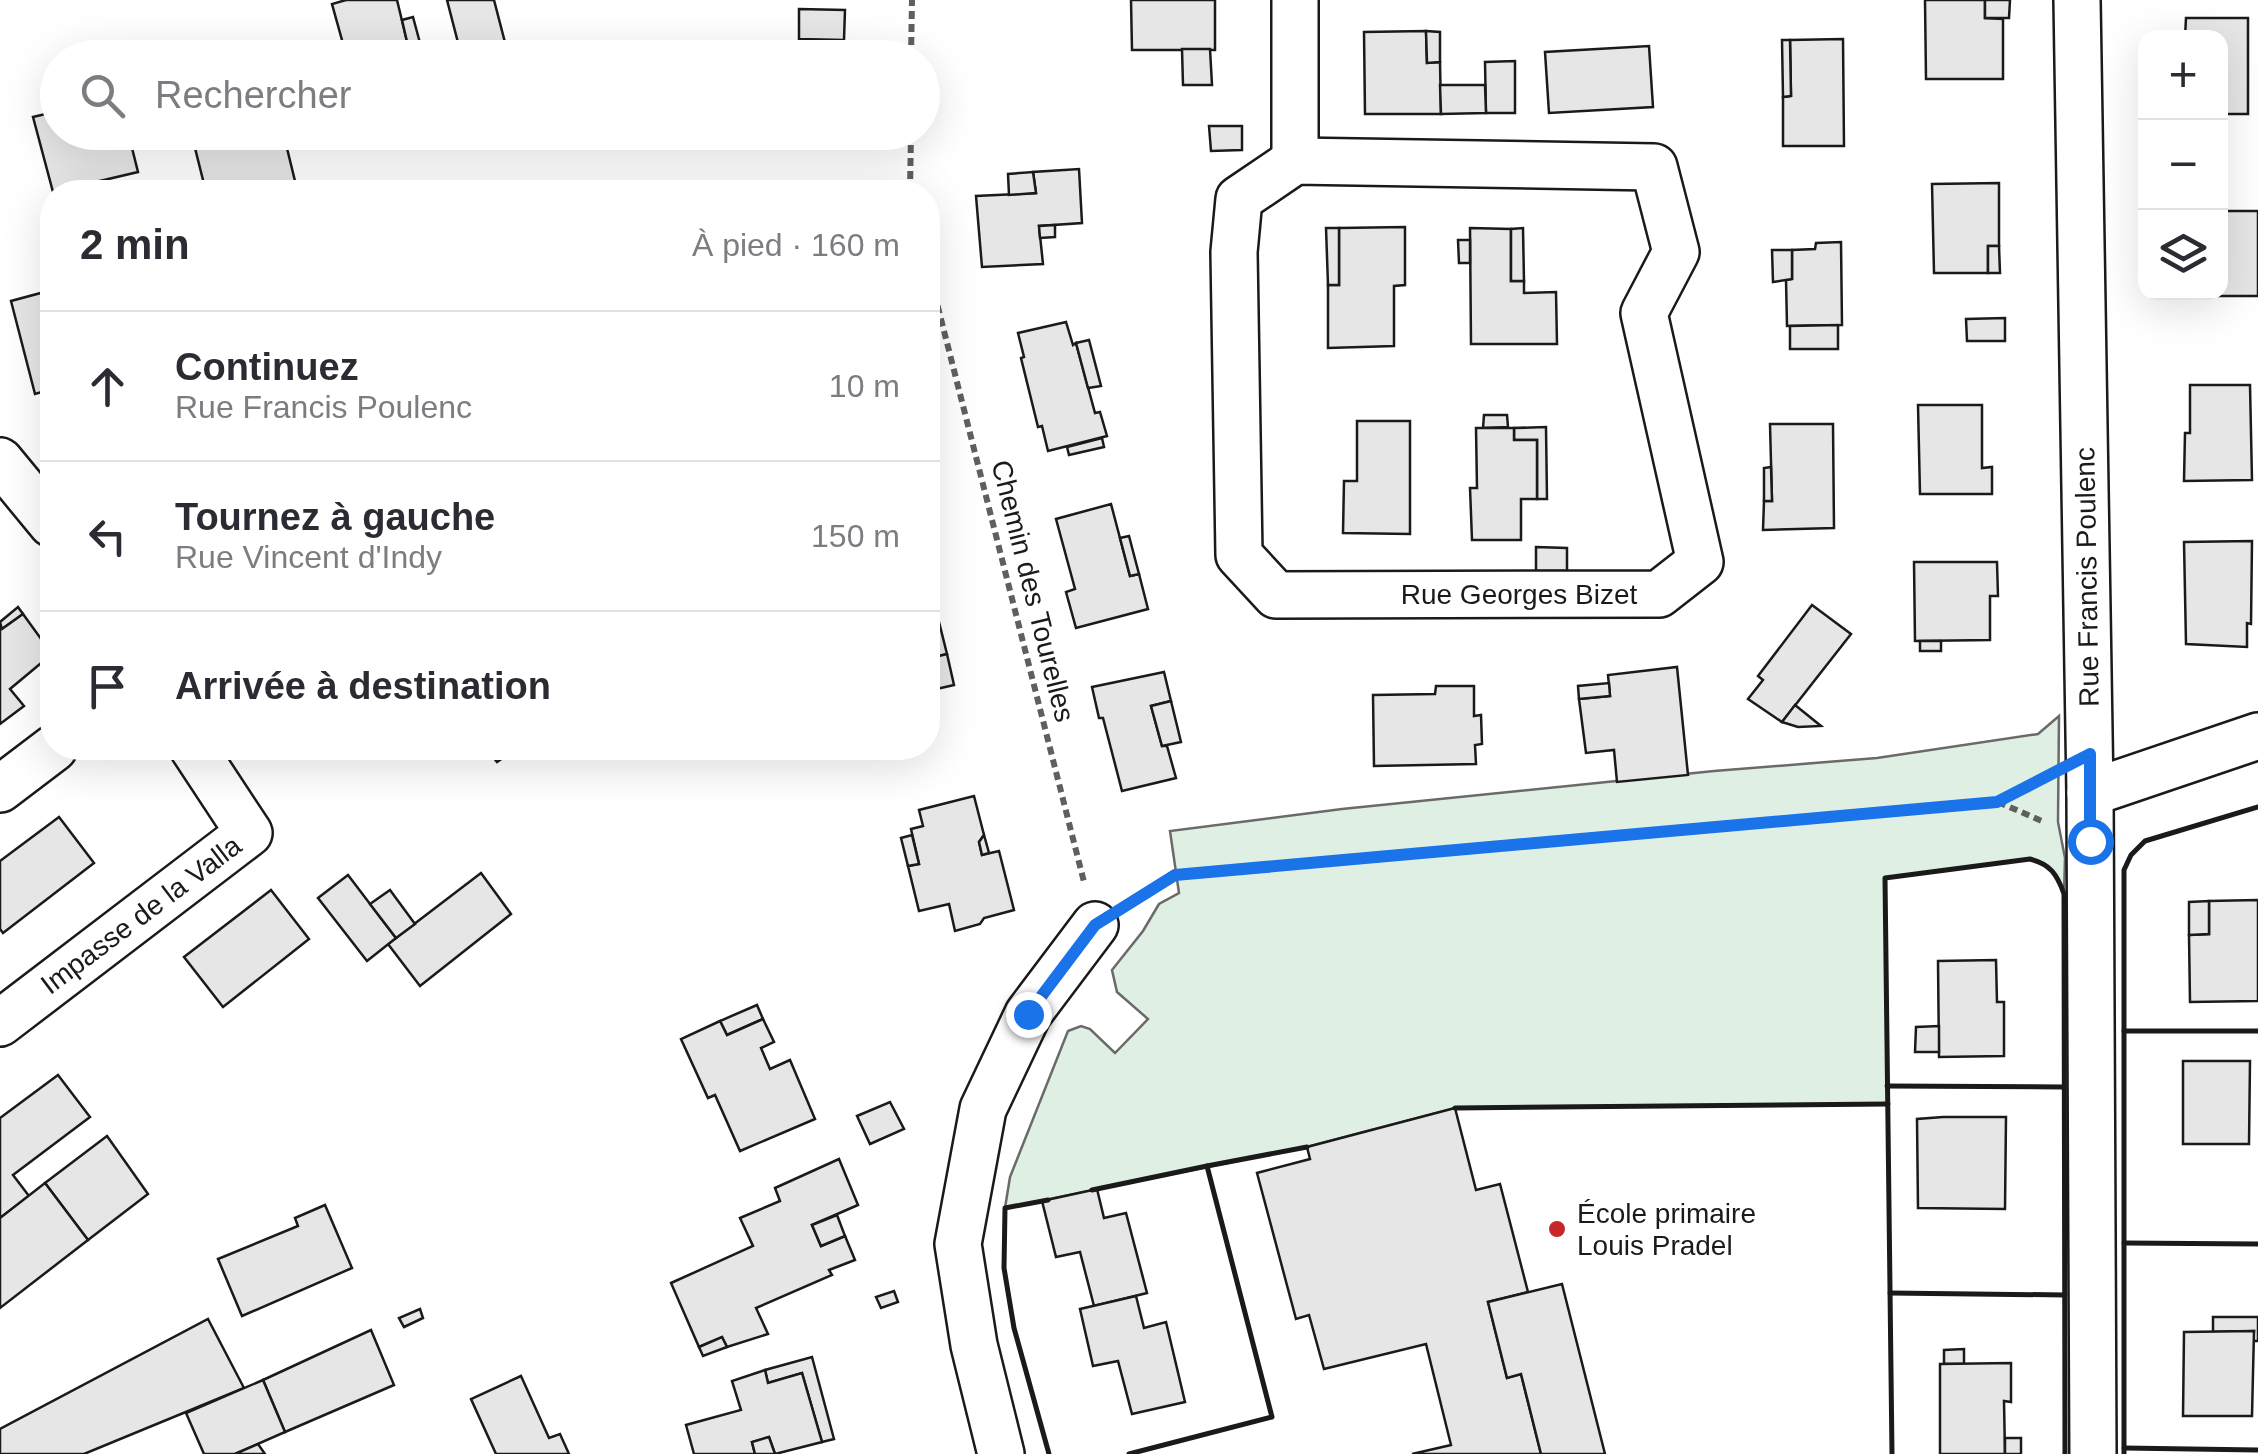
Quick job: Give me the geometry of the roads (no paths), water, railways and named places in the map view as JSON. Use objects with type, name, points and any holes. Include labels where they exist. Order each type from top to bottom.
[{"type":"street","points":[[1295,0],[1295,162]]},
{"type":"street","name":"Rue Francis Poulenc","points":[[2077,0],[2090,773],[2093,1454]]},
{"type":"street","name":"Rue Georges Bizet","points":[[1295,162],[1654,167],[1676,252],[1644,313],[1700,562],[1659,594],[1276,594],[1239,555],[1234,252],[1239,199],[1295,162]]},
{"type":"street","points":[[0,461],[40,509]]},
{"type":"street","points":[[2090,773],[2258,736]]},
{"type":"street","points":[[0,789],[40,759]]},
{"type":"street","name":"Impasse de la Valla","points":[[0,1023],[249,833],[201,760]]},
{"type":"street","points":[[1000,1454],[974,1345],[958,1244],[983,1109],[1028,1014],[1095,925]]},
{"type":"place","name":"École primaire Louis Pradel","points":[[1557,1229]]}]
